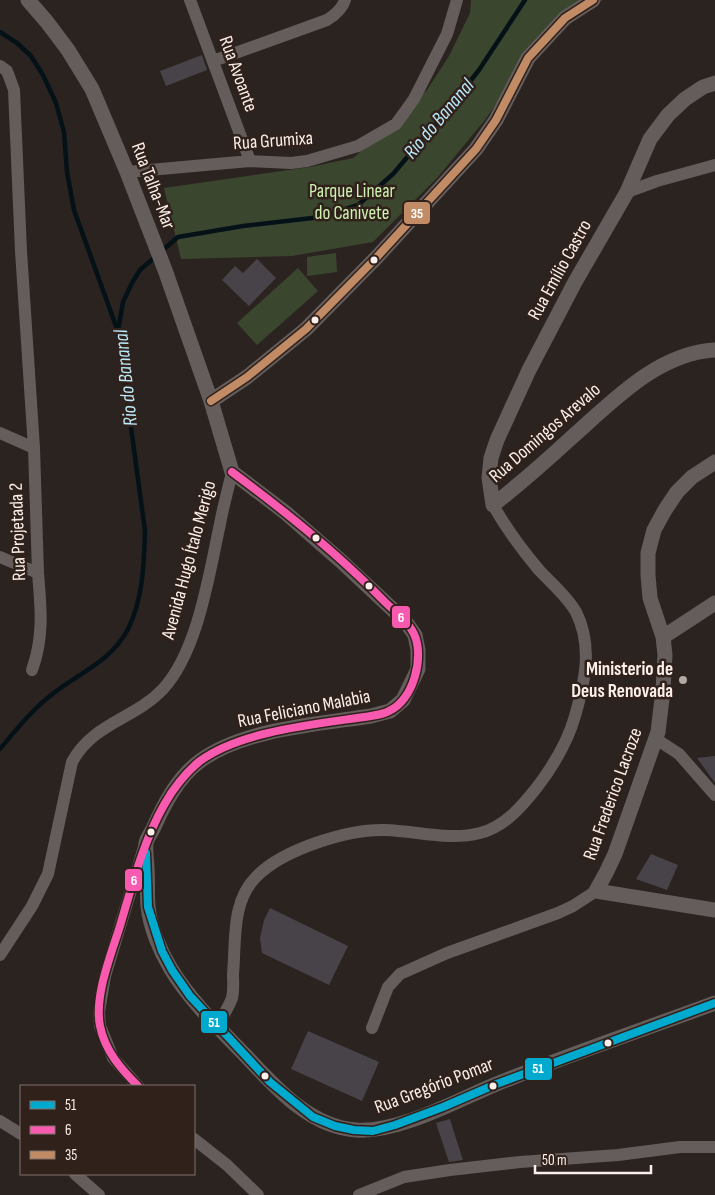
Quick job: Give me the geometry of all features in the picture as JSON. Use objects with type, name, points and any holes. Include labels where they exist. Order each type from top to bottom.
[{"type":"street","name":"Rua Talha-Mar","points":[[28,0],[68,50],[92,89],[127,172],[210,401]]},
{"type":"street","name":"Rua Avoante","points":[[190,0],[250,161]]},
{"type":"street","points":[[213,61],[327,20],[336,15],[345,0]]},
{"type":"street","name":"Rua Grumixa","points":[[127,172],[250,161],[307,161],[358,146],[396,124],[414,99],[447,34],[457,0]]},
{"type":"street","points":[[210,401],[247,377],[306,328],[376,258],[476,149],[496,120],[528,58],[540,43],[565,18],[593,0]]},
{"type":"street","name":"Rua Projetada 2","points":[[0,66],[7,71],[14,90],[21,251],[34,448],[41,635],[37,658],[32,670]]},
{"type":"street","name":"Rua Emílio Castro","points":[[493,505],[489,478],[497,440],[529,370],[575,282],[627,192],[650,139],[668,115],[685,99],[703,87],[715,82]]},
{"type":"street","points":[[627,192],[657,181],[715,165]]},
{"type":"street","name":"Rua Domingos Arevalo","points":[[217,1026],[232,997],[236,920],[246,889],[257,875],[295,852],[326,839],[358,831],[384,830],[462,836],[481,833],[496,827],[507,819],[527,799],[543,778],[561,750],[574,720],[582,691],[587,657],[585,640],[575,611],[538,569],[503,524],[493,505],[522,482],[615,399],[656,368],[680,356],[715,350]]},
{"type":"street","name":"Avenida Hugo Ítalo Merigo","points":[[0,955],[32,906],[48,874],[72,762],[77,753],[89,738],[154,698],[174,675],[192,636],[201,607],[232,472],[210,401]]},
{"type":"street","points":[[0,433],[34,448]]},
{"type":"street","name":"Rua Frederico Lacroze","points":[[372,1028],[388,987],[400,974],[447,953],[558,913],[596,891],[615,854],[658,732],[665,655],[663,637],[650,598],[648,576],[648,553],[654,530],[664,510],[677,492],[692,477],[715,462]]},
{"type":"street","name":"Rua Feliciano Malabia","points":[[137,1085],[113,1058],[100,1026],[99,1012],[105,976],[146,843],[164,804],[183,778],[199,762],[221,748],[246,738],[390,711],[404,700],[418,669],[418,650],[415,635],[405,621],[370,587],[292,518],[232,472]]},
{"type":"street","points":[[0,557],[38,573]]},
{"type":"street","points":[[663,637],[715,603]]},
{"type":"street","points":[[656,739],[679,754],[715,795]]},
{"type":"street","name":"Rua Gregório Pomar","points":[[146,843],[148,907],[162,951],[172,970],[190,996],[270,1082],[313,1117],[335,1126],[373,1131],[395,1125],[494,1085],[715,1003]]},
{"type":"street","points":[[596,891],[715,910]]},
{"type":"street","points":[[0,1121],[20,1133]]},
{"type":"street","points":[[195,1140],[258,1195]]},
{"type":"street","points":[[359,1195],[404,1177],[450,1170],[520,1162],[618,1155],[680,1147],[715,1147]]},
{"type":"street","points":[[76,1175],[98,1195]]},
{"type":"green space","name":"Parque Linear do Canivete","points":[[471,0],[603,0],[551,25],[485,120],[437,178],[373,242],[292,256],[181,259],[164,188],[310,167],[353,158],[394,123],[427,90],[449,56],[470,13]]},
{"type":"green space","points":[[336,253],[337,272],[307,276],[307,257]]},
{"type":"green space","points":[[298,268],[318,291],[257,345],[237,323]]},
{"type":"building","points":[[202,55],[207,70],[166,86],[160,71]]},
{"type":"building","points":[[257,259],[276,278],[249,306],[222,280],[235,266],[243,273]]},
{"type":"building","points":[[715,756],[715,783],[697,758]]},
{"type":"building","points":[[651,854],[678,865],[667,890],[636,879]]},
{"type":"building","points":[[270,908],[348,946],[329,985],[262,953],[260,938],[264,920]]},
{"type":"building","points":[[308,1031],[379,1062],[362,1101],[291,1069]]},
{"type":"building","points":[[450,1119],[463,1160],[449,1162],[436,1123]]},
{"type":"waterway","name":"Rio do Bananal","points":[[0,749],[43,702],[113,650],[128,629],[137,606],[143,569],[145,531],[118,331],[123,302],[140,270],[178,237],[243,226],[321,217],[358,205],[393,174],[454,102],[479,70],[525,0]]},
{"type":"waterway","points":[[0,32],[17,43],[31,56],[43,75],[56,103],[64,132],[67,172],[74,210],[117,329]]},
{"type":"transit line","name":"35","points":[[211,401],[247,377],[306,329],[376,258],[476,149],[496,120],[528,58],[565,18],[593,0]]},
{"type":"transit line","name":"6","points":[[137,1085],[120,1066],[106,1044],[100,1026],[99,1002],[108,962],[139,864],[150,834],[171,793],[200,761],[217,750],[237,742],[282,730],[373,716],[387,712],[405,698],[415,677],[417,666],[417,644],[414,634],[405,620],[330,550],[232,472]]},
{"type":"transit line","name":"51","points":[[146,853],[148,907],[162,951],[172,970],[190,996],[270,1082],[313,1117],[335,1126],[373,1131],[395,1125],[494,1085],[715,1003]]},
{"type":"place","name":"Ministerio de Deus Renovada","points":[[683,680]]}]
